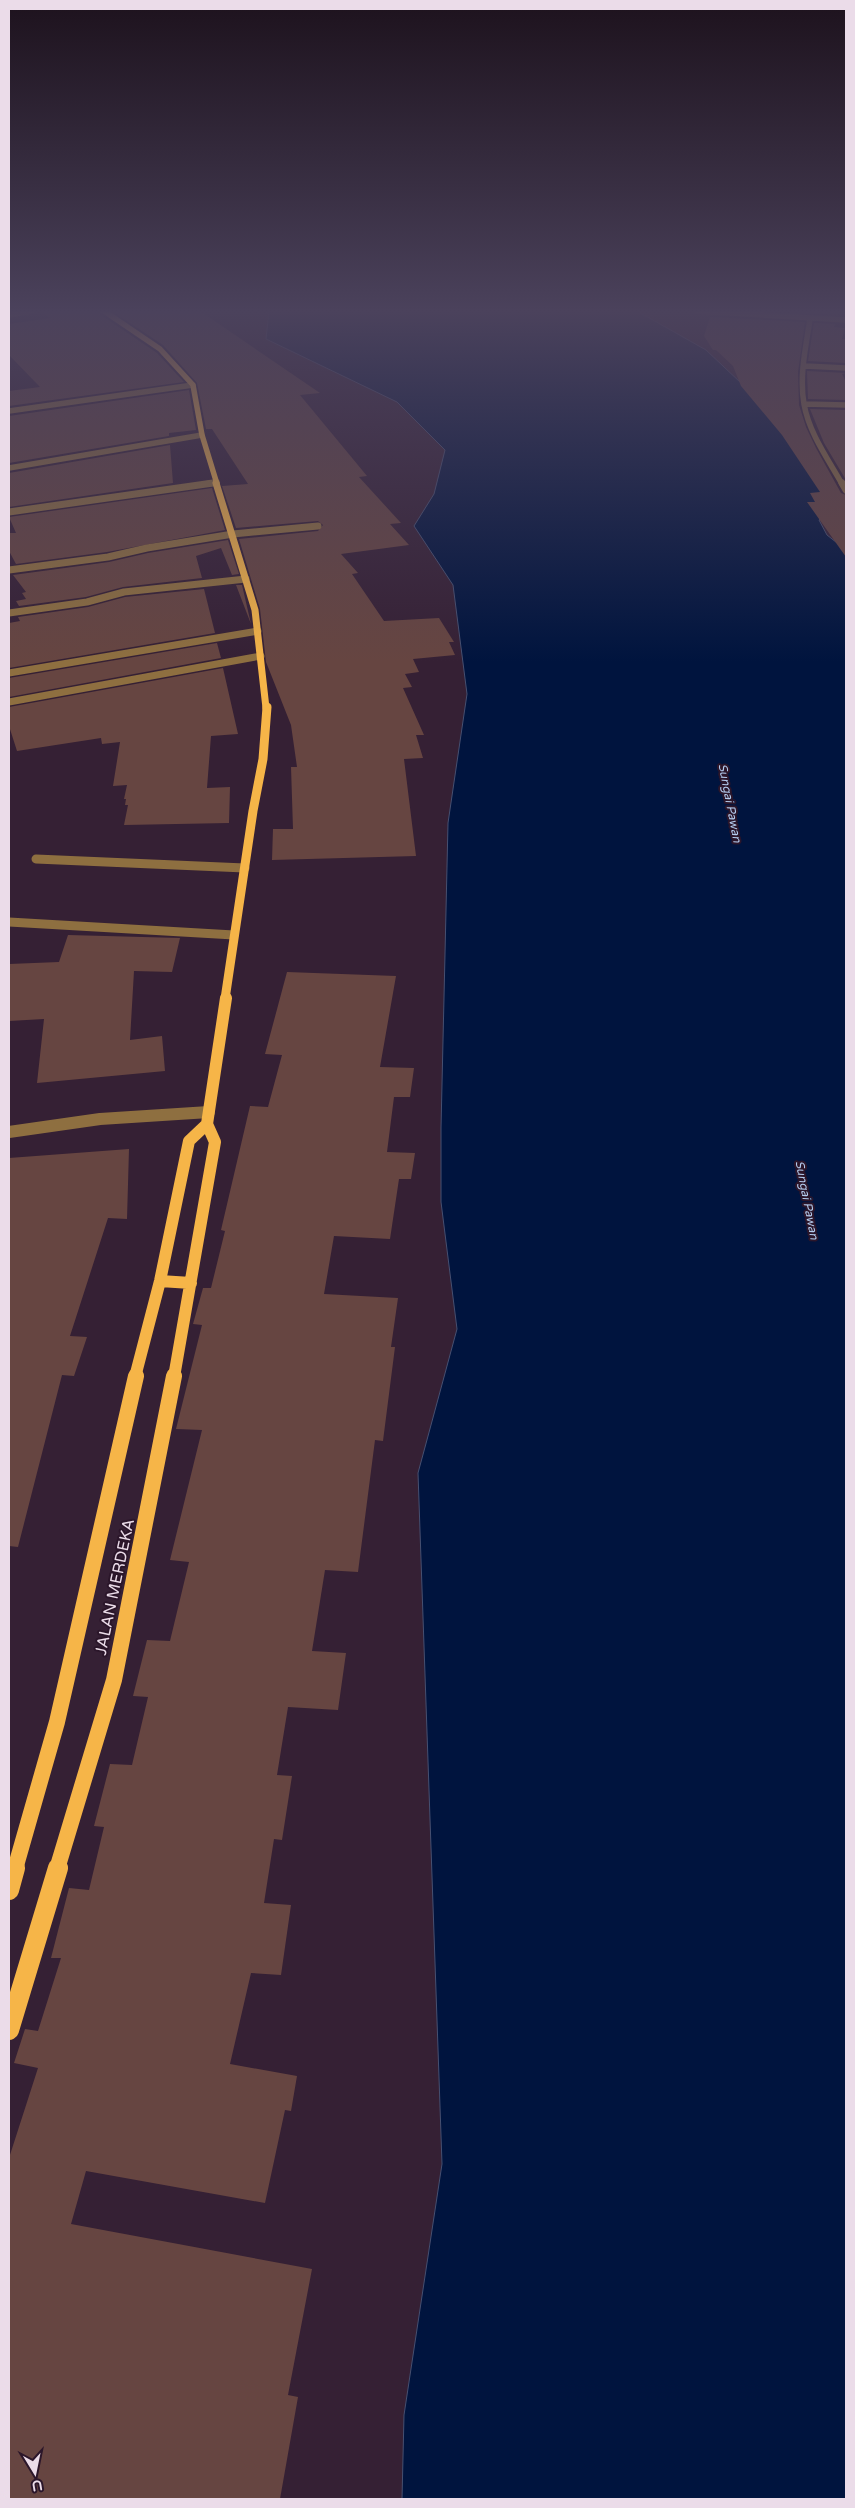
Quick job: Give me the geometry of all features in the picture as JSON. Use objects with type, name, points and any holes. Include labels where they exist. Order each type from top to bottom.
[{"type":"main road","points":[[201,428],[255,610],[267,700],[263,759],[234,935],[207,1124]]},
{"type":"main road","name":"JALAN MERDEKA","points":[[9,1890],[57,1722],[146,1330],[160,1281],[189,1140],[207,1124],[215,1142],[160,1456],[114,1680],[9,2030]]},
{"type":"main road","points":[[160,1281],[191,1283]]},
{"type":"street","points":[[812,428],[816,439],[835,465],[846,490]]},
{"type":"street","points":[[9,468],[202,434]]},
{"type":"street","points":[[9,512],[217,482]]},
{"type":"street","points":[[9,570],[91,560],[147,548],[233,534],[318,526]]},
{"type":"street","points":[[9,613],[87,602],[124,592],[246,578]]},
{"type":"street","points":[[9,672],[258,631]]},
{"type":"street","points":[[9,702],[261,656]]},
{"type":"street","points":[[36,859],[245,868]]},
{"type":"street","points":[[9,922],[234,935]]},
{"type":"street","points":[[9,1132],[100,1119],[209,1112]]},
{"type":"water","name":"Sungai Pawan","points":[[423,428],[779,428],[833,505],[819,520],[827,535],[846,550],[846,2499],[402,2499],[404,2415],[442,2164],[418,1473],[457,1329],[441,1202],[441,1128],[448,823],[467,694],[453,585],[414,526],[434,494],[445,450]]},
{"type":"building","points":[[9,428],[196,428],[196,430],[169,433],[169,436],[9,463]]},
{"type":"building","points":[[327,428],[367,476],[359,477],[401,523],[390,524],[409,545],[341,554],[358,573],[352,574],[384,621],[439,618],[454,642],[449,642],[455,655],[413,659],[419,672],[405,674],[412,687],[403,688],[424,735],[416,735],[423,758],[404,759],[416,856],[272,860],[273,829],[293,829],[291,767],[297,767],[291,725],[266,662],[260,609],[239,539],[318,531],[323,525],[318,521],[236,528],[222,486],[248,484],[212,429],[206,429]]},
{"type":"building","points":[[776,428],[806,428],[841,493],[846,495],[846,557],[807,502],[815,502],[810,493],[820,492]]},
{"type":"building","points":[[818,428],[846,428],[846,480],[824,443]]},
{"type":"building","points":[[170,445],[173,483],[9,507],[9,473]]},
{"type":"building","points":[[212,488],[225,530],[107,552],[16,564],[9,551],[9,533],[16,533],[9,517]]},
{"type":"building","points":[[228,540],[239,574],[232,575],[221,548],[196,556],[202,578],[123,587],[86,597],[19,606],[16,601],[26,599],[22,593],[26,592],[13,575],[109,562],[148,553]]},
{"type":"building","points":[[236,585],[242,585],[251,624]]},
{"type":"building","points":[[204,589],[215,633],[9,668],[9,623],[20,621],[18,617],[88,607],[125,597]]},
{"type":"building","points":[[217,643],[221,658],[9,697],[9,678]]},
{"type":"building","points":[[223,668],[238,734],[211,736],[207,788],[230,787],[229,823],[124,825],[128,805],[125,805],[126,799],[124,799],[127,785],[113,786],[120,742],[102,744],[101,738],[17,751],[9,726],[9,707]]},
{"type":"building","points":[[68,935],[180,938],[172,972],[134,971],[130,1040],[162,1036],[165,1071],[37,1083],[44,1019],[9,1021],[9,964],[59,962]]},
{"type":"building","points":[[287,972],[396,976],[380,1067],[414,1068],[410,1097],[394,1097],[387,1152],[415,1153],[411,1179],[399,1179],[390,1239],[334,1236],[324,1294],[398,1298],[391,1347],[395,1347],[383,1441],[375,1440],[358,1572],[325,1570],[312,1651],[346,1653],[338,1710],[288,1707],[277,1775],[292,1776],[282,1840],[274,1839],[264,1903],[291,1905],[281,1975],[251,1973],[230,2064],[297,2076],[291,2111],[285,2110],[265,2203],[86,2171],[71,2224],[312,2269],[288,2395],[298,2397],[280,2499],[9,2499],[9,2158],[38,2068],[14,2063],[25,2029],[38,2031],[61,1958],[51,1958],[69,1888],[89,1890],[104,1827],[94,1826],[110,1764],[132,1765],[148,1697],[133,1696],[147,1640],[170,1641],[189,1562],[170,1560],[202,1430],[176,1429],[202,1325],[193,1324],[203,1288],[211,1288],[225,1231],[221,1230],[250,1106],[268,1107],[282,1055],[265,1054]]},
{"type":"building","points":[[129,1149],[127,1219],[108,1218],[70,1336],[87,1337],[74,1376],[62,1375],[18,1547],[9,1546],[9,1158]]}]
